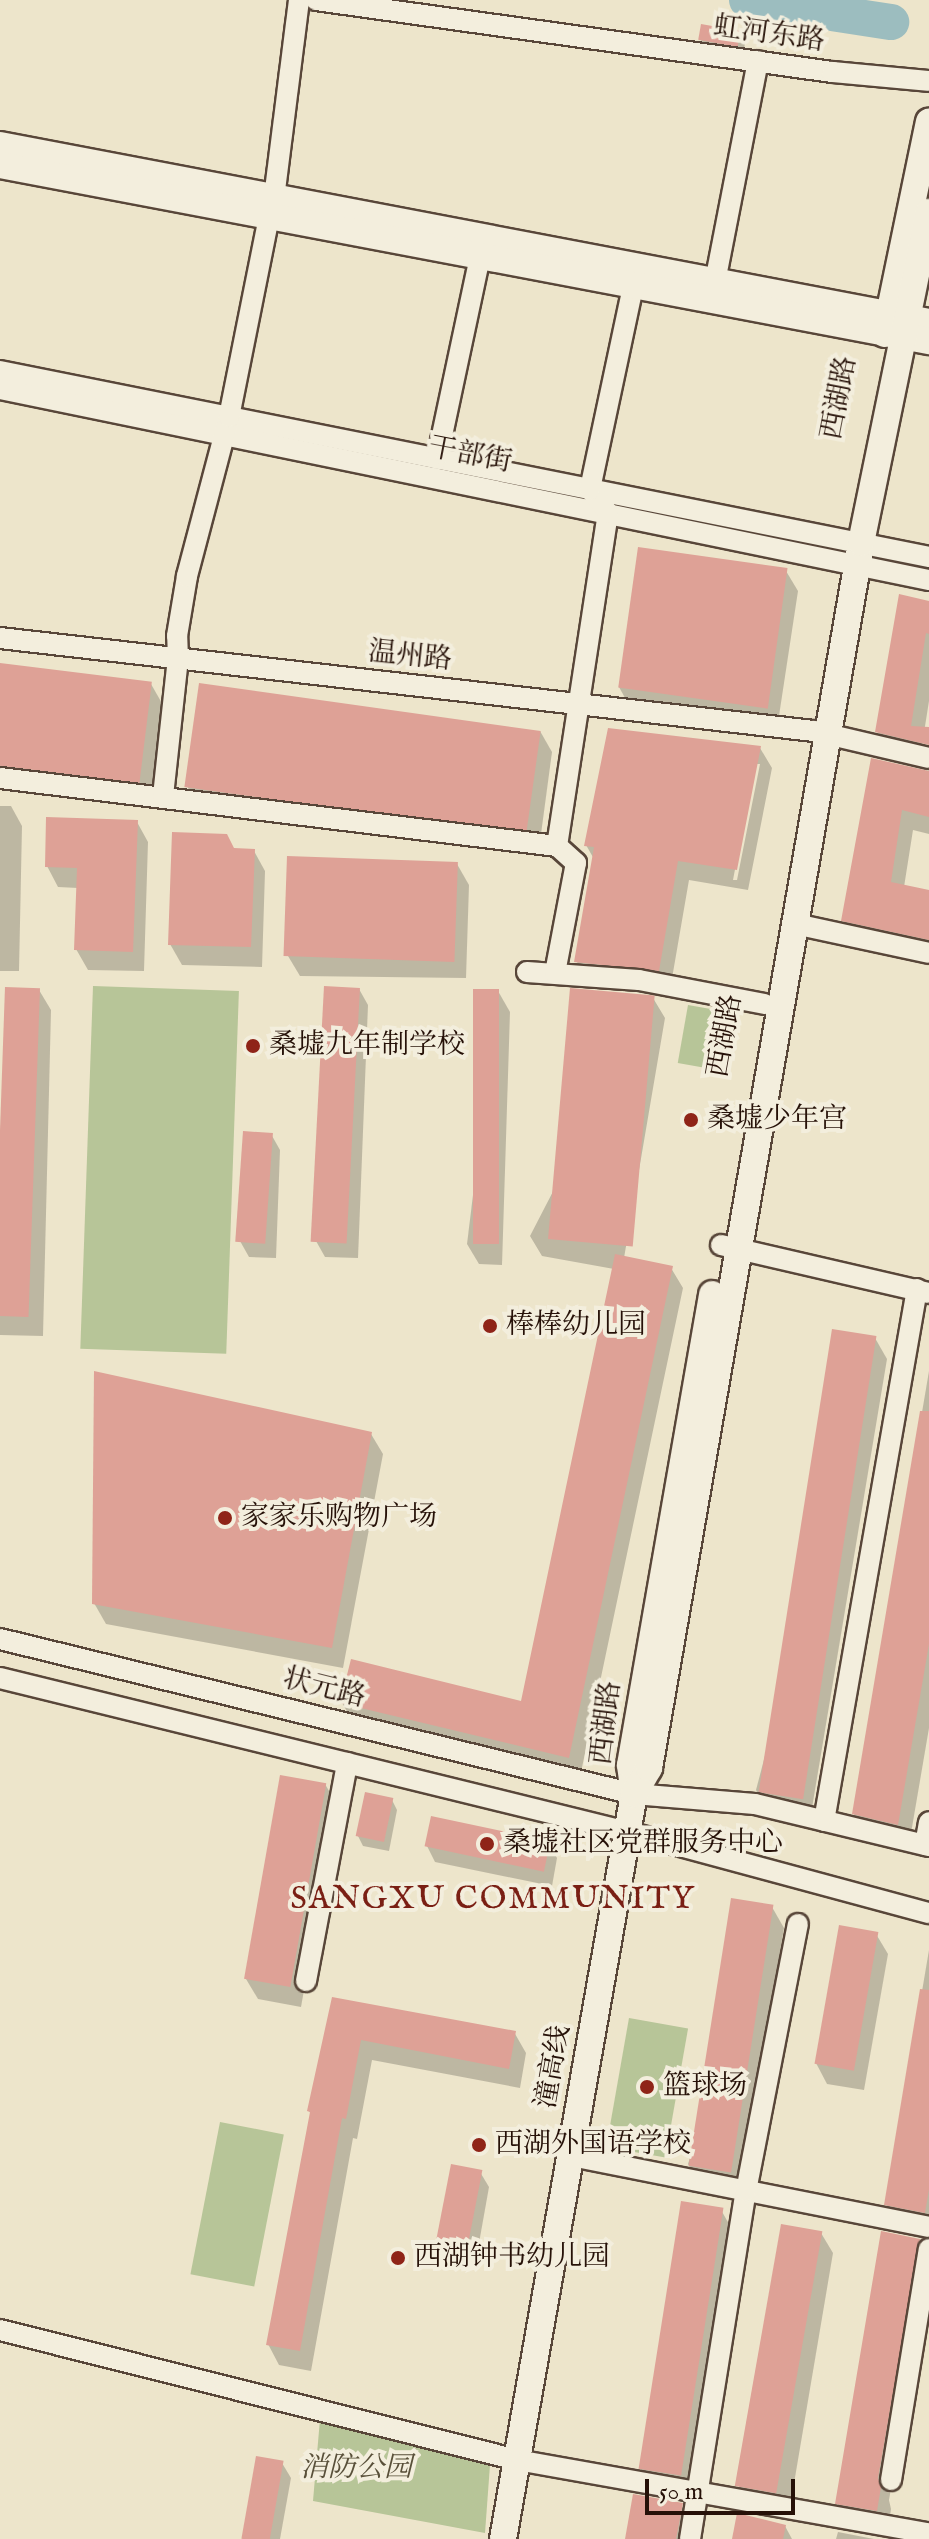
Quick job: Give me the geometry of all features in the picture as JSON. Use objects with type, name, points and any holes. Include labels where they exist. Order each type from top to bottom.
[{"type":"main road","name":"西湖路","points":[[902,325],[929,122]]},
{"type":"main road","points":[[0,145],[480,257],[633,286],[902,325]]},
{"type":"main road","points":[[0,165],[715,282],[902,325],[929,341]]},
{"type":"main road","name":"西湖路","points":[[730,1247],[765,1004],[821,733],[852,552],[929,212]]},
{"type":"main road","name":"西湖路","points":[[634,1794],[630,1765],[795,924],[821,733]]},
{"type":"main road","name":"潼高线","points":[[503,2539],[634,1794]]},
{"type":"street","points":[[163,796],[178,659],[177,636],[187,576],[226,426],[271,207],[299,0]]},
{"type":"street","name":"虹河东路","points":[[316,0],[758,61],[929,81]]},
{"type":"street","points":[[715,282],[758,61]]},
{"type":"street","points":[[437,459],[480,257]]},
{"type":"street","points":[[557,846],[577,724],[576,704],[608,513],[590,489],[633,286]]},
{"type":"street","name":"干部街","points":[[0,371],[608,513],[852,552],[929,557]]},
{"type":"street","name":"干部街","points":[[0,389],[437,459],[590,489],[852,552],[929,580]]},
{"type":"street","name":"温州路","points":[[0,638],[821,733],[929,758]]},
{"type":"street","points":[[0,778],[557,846],[576,863],[555,973]]},
{"type":"street","points":[[795,924],[929,953]]},
{"type":"street","points":[[527,972],[639,980],[765,1004]]},
{"type":"street","points":[[730,1247],[923,1291],[824,1821]]},
{"type":"street","name":"状元路","points":[[0,1639],[634,1794],[755,1804],[927,1846]]},
{"type":"street","points":[[0,1678],[628,1832],[929,1913]]},
{"type":"street","points":[[306,1981],[347,1763]]},
{"type":"street","points":[[927,1846],[929,1822]]},
{"type":"street","points":[[690,2539],[746,2191],[798,1924]]},
{"type":"street","points":[[571,2156],[929,2227]]},
{"type":"street","points":[[891,2480],[929,2249]]},
{"type":"street","points":[[0,2330],[517,2460],[926,2533],[925,2539]]},
{"type":"green space","points":[[93,986],[239,991],[226,1354],[80,1349]]},
{"type":"green space","points":[[688,1005],[733,1013],[723,1071],[678,1063]]},
{"type":"green space","name":"篮球场","points":[[629,2018],[688,2028],[665,2157],[606,2147]]},
{"type":"green space","points":[[220,2122],[284,2134],[254,2287],[190,2274]]},
{"type":"green space","name":"消防公园","points":[[320,2419],[490,2465],[485,2533],[313,2501]]},
{"type":"building","points":[[701,24],[740,31],[738,47],[698,40]]},
{"type":"building","points":[[638,547],[788,568],[768,709],[618,688]]},
{"type":"building","points":[[899,594],[929,601],[929,634],[926,633],[911,726],[929,727],[929,745],[875,732]]},
{"type":"building","points":[[0,663],[152,682],[139,783],[0,766]]},
{"type":"building","points":[[199,683],[541,731],[526,835],[184,787]]},
{"type":"building","points":[[608,728],[761,746],[737,870],[678,861],[659,971],[574,962],[594,847],[584,846]]},
{"type":"building","points":[[871,758],[929,771],[929,817],[902,810],[891,882],[929,890],[929,940],[841,921]]},
{"type":"building","points":[[46,817],[138,820],[133,952],[74,950],[77,868],[45,867]]},
{"type":"building","points":[[172,832],[227,834],[234,848],[255,849],[251,947],[168,945]]},
{"type":"building","points":[[287,856],[458,862],[454,962],[284,956]]},
{"type":"building","points":[[324,986],[360,988],[347,1244],[311,1242]]},
{"type":"building","points":[[5,987],[40,988],[28,1317],[0,1316],[0,1130]]},
{"type":"building","points":[[570,988],[655,995],[633,1246],[548,1239]]},
{"type":"building","points":[[473,989],[499,989],[499,1244],[473,1244]]},
{"type":"building","points":[[243,1131],[273,1133],[265,1244],[235,1242]]},
{"type":"building","points":[[615,1254],[673,1266],[569,1758],[340,1703],[351,1659],[521,1701]]},
{"type":"building","points":[[832,1329],[876,1336],[803,1799],[759,1792]]},
{"type":"building","name":"家家乐购物广场","points":[[94,1371],[372,1432],[332,1648],[92,1604]]},
{"type":"building","points":[[920,1411],[929,1411],[929,1644],[898,1825],[852,1814]]},
{"type":"building","points":[[280,1775],[326,1783],[290,1987],[244,1979]]},
{"type":"building","points":[[365,1792],[393,1798],[384,1842],[356,1836]]},
{"type":"building","name":"桑墟社区党群服务中心","points":[[431,1816],[550,1841],[544,1872],[425,1846]]},
{"type":"building","points":[[731,1898],[773,1905],[731,2172],[689,2166]]},
{"type":"building","points":[[839,1925],[878,1932],[854,2071],[815,2064]]},
{"type":"building","points":[[920,1989],[929,1990],[929,2189],[925,2213],[884,2205]]},
{"type":"building","points":[[332,1997],[516,2031],[509,2069],[361,2040],[346,2119],[342,2118],[300,2351],[266,2345],[310,2112],[307,2111]]},
{"type":"building","points":[[451,2164],[482,2170],[468,2246],[436,2240]]},
{"type":"building","points":[[681,2201],[723,2208],[681,2475],[639,2469]]},
{"type":"building","points":[[781,2224],[822,2231],[776,2493],[735,2486]]},
{"type":"building","points":[[881,2231],[920,2239],[878,2478],[881,2487],[877,2511],[835,2504]]},
{"type":"building","points":[[256,2456],[284,2461],[270,2539],[241,2539]]},
{"type":"building","points":[[633,2494],[683,2503],[676,2539],[625,2539]]},
{"type":"building","points":[[737,2513],[786,2525],[783,2539],[732,2539]]},
{"type":"waterway","points":[[747,0],[891,22]]},
{"type":"place","name":"桑墟九年制学校","points":[[253,1046]]},
{"type":"place","name":"桑墟少年宫","points":[[691,1120]]},
{"type":"place","name":"棒棒幼儿园","points":[[490,1326]]},
{"type":"place","name":"家家乐购物广场","points":[[225,1518]]},
{"type":"place","name":"桑墟社区党群服务中心","points":[[487,1844]]},
{"type":"place","name":"篮球场","points":[[647,2087]]},
{"type":"place","name":"西湖外国语学校","points":[[479,2145]]},
{"type":"place","name":"西湖钟书幼儿园","points":[[398,2258]]},
{"type":"district","name":"SANGXU COMMUNITY","points":[[493,1900]]}]
